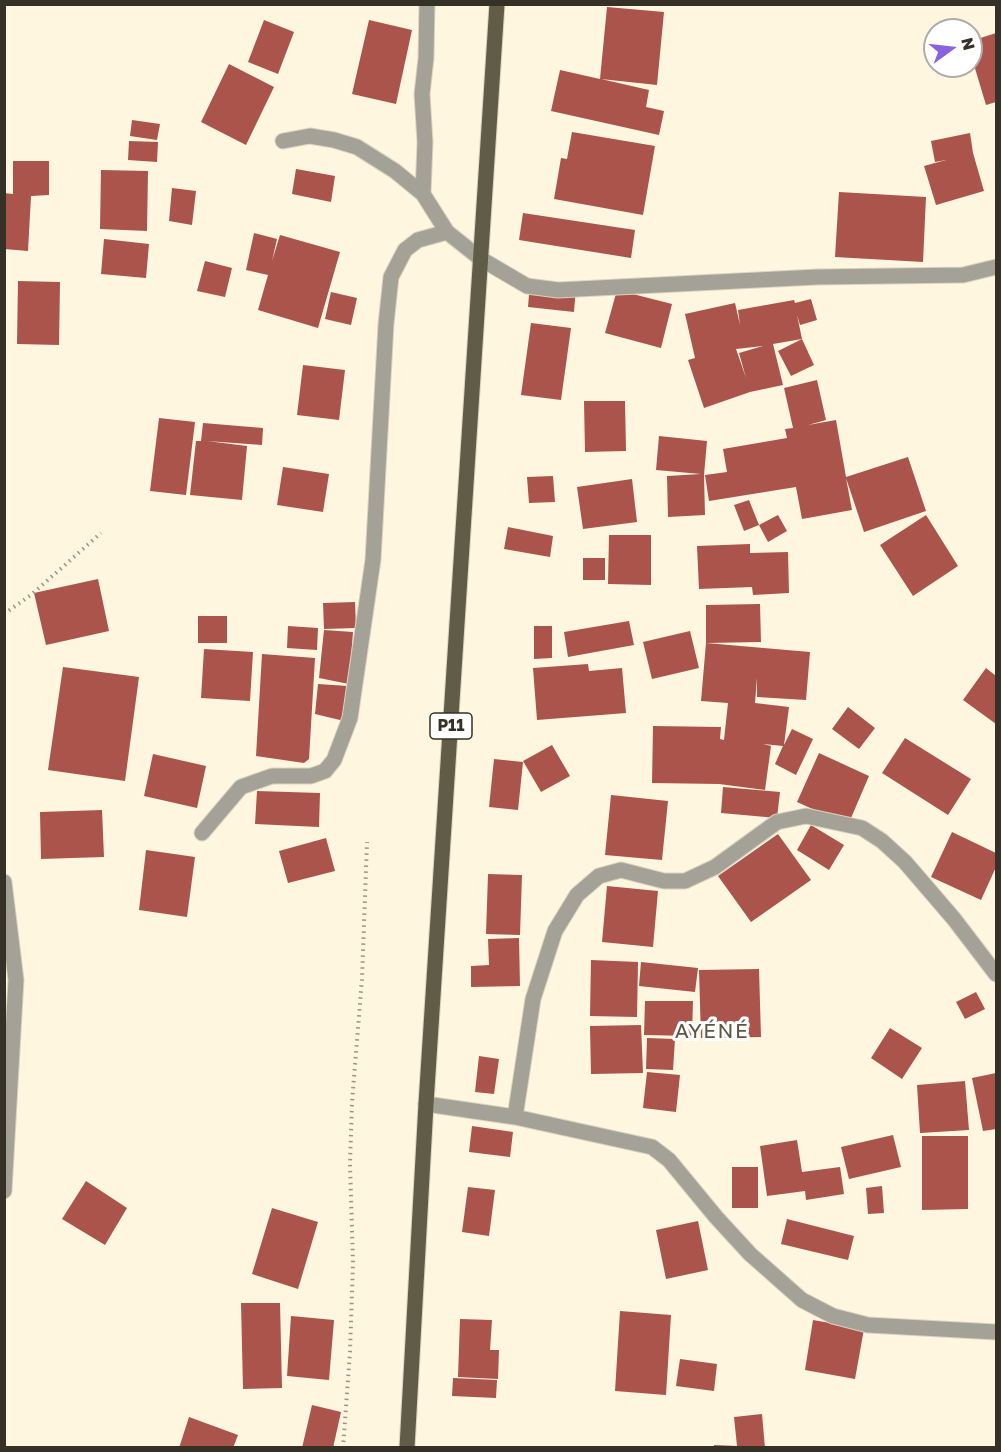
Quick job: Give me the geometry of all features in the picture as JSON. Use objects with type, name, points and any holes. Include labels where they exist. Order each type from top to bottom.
[{"type":"main road","name":"P11","points":[[407,1448],[426,1104],[497,4]]},
{"type":"street","points":[[423,194],[425,142],[422,94],[426,58],[427,4]]},
{"type":"street","points":[[284,141],[310,136],[357,147],[395,171],[423,194],[447,232],[481,259],[527,286],[558,290],[817,277],[963,275],[996,267]]},
{"type":"street","points":[[202,833],[241,787],[272,776],[311,776],[325,771],[334,760],[350,717],[373,560],[386,324],[391,277],[405,250],[418,240],[447,232]]},
{"type":"street","points":[[515,1117],[533,999],[555,931],[577,895],[599,876],[621,870],[664,881],[685,881],[715,867],[777,822],[806,816],[862,828],[906,862],[996,974]]},
{"type":"street","points":[[4,1191],[16,980],[5,883]]},
{"type":"street","points":[[426,1104],[515,1117],[652,1147],[669,1160],[750,1254],[802,1300],[833,1316],[868,1325],[996,1332]]},
{"type":"path","points":[[4,614],[31,595],[101,534]]},
{"type":"path","points":[[343,1448],[350,1352],[353,1263],[351,1113],[362,979],[367,842]]},
{"type":"building","points":[[607,7],[664,12],[657,85],[601,79],[649,90],[646,107],[664,111],[659,135],[551,111],[560,70],[600,79]]},
{"type":"building","points":[[264,20],[294,32],[278,74],[248,62]]},
{"type":"building","points":[[369,20],[412,30],[396,104],[352,94]]},
{"type":"building","points":[[996,33],[996,102],[986,105],[978,78],[983,78],[983,37]]},
{"type":"building","points":[[229,64],[274,87],[246,145],[201,122]]},
{"type":"building","points":[[132,120],[160,124],[157,140],[130,136]]},
{"type":"building","points":[[572,132],[655,146],[643,215],[554,199],[561,158],[567,159]]},
{"type":"building","points":[[970,133],[984,191],[936,205],[924,166],[946,160],[935,162],[931,141]]},
{"type":"building","points":[[129,141],[158,142],[157,162],[128,160]]},
{"type":"building","points":[[13,161],[49,161],[49,195],[31,196],[28,251],[4,249],[4,193],[13,194]]},
{"type":"building","points":[[296,169],[335,176],[331,202],[292,194]]},
{"type":"building","points":[[101,170],[148,171],[147,231],[100,229]]},
{"type":"building","points":[[172,188],[196,191],[192,225],[169,221]]},
{"type":"building","points":[[839,192],[926,197],[923,262],[835,257]]},
{"type":"building","points":[[523,213],[635,230],[631,258],[519,240]]},
{"type":"building","points":[[254,233],[277,239],[272,261],[280,235],[340,252],[318,328],[258,310],[268,275],[246,270]]},
{"type":"building","points":[[104,239],[149,244],[146,278],[101,274]]},
{"type":"building","points":[[205,261],[232,268],[225,297],[197,291]]},
{"type":"building","points":[[18,281],[60,282],[59,345],[17,344]]},
{"type":"building","points":[[530,282],[576,286],[574,312],[528,307]]},
{"type":"building","points":[[617,290],[672,304],[661,348],[605,333]]},
{"type":"building","points":[[331,292],[357,298],[351,325],[325,319]]},
{"type":"building","points":[[811,299],[817,320],[800,325],[797,315],[802,339],[773,344],[783,385],[750,392],[704,408],[688,360],[695,358],[685,314],[735,303],[740,325],[738,310],[794,300],[795,303]],"holes":[[[763,346],[739,353],[746,378],[736,349]]]},
{"type":"building","points":[[531,323],[571,328],[561,400],[521,395]]},
{"type":"building","points":[[802,339],[814,365],[791,376],[778,351]]},
{"type":"building","points":[[303,365],[345,370],[339,420],[297,415]]},
{"type":"building","points":[[817,380],[826,420],[808,425],[836,420],[846,477],[908,457],[926,511],[864,532],[846,478],[852,510],[802,519],[796,487],[709,501],[705,475],[727,472],[723,449],[787,438],[785,429],[793,428],[784,388]]},
{"type":"building","points":[[584,401],[625,401],[626,451],[585,452]]},
{"type":"building","points":[[159,418],[195,422],[186,495],[150,491]]},
{"type":"building","points":[[203,423],[263,428],[262,445],[207,441],[247,446],[242,500],[190,495],[196,441],[201,441]]},
{"type":"building","points":[[659,436],[707,441],[704,475],[705,515],[668,517],[667,476],[701,474],[656,470]]},
{"type":"building","points":[[283,467],[329,474],[323,512],[277,505]]},
{"type":"building","points":[[553,476],[555,502],[529,503],[527,477]]},
{"type":"building","points":[[632,479],[637,522],[583,529],[577,487]]},
{"type":"building","points":[[749,500],[759,525],[744,531],[734,505]]},
{"type":"building","points":[[778,515],[787,531],[768,542],[759,525]]},
{"type":"building","points":[[926,515],[958,566],[913,596],[880,545]]},
{"type":"building","points":[[508,527],[553,536],[550,557],[504,549]]},
{"type":"building","points":[[609,535],[651,535],[651,585],[608,584]]},
{"type":"building","points":[[750,544],[750,553],[788,552],[789,593],[753,595],[752,587],[699,589],[697,546]]},
{"type":"building","points":[[583,558],[605,558],[605,580],[583,580]]},
{"type":"building","points":[[98,579],[109,631],[46,645],[34,593]]},
{"type":"building","points":[[355,602],[356,628],[324,629],[323,603]]},
{"type":"building","points":[[760,604],[761,642],[706,643],[706,605]]},
{"type":"building","points":[[198,616],[227,616],[227,643],[198,643]]},
{"type":"building","points":[[629,621],[634,645],[568,657],[564,632]]},
{"type":"building","points":[[288,626],[318,628],[317,650],[287,648]]},
{"type":"building","points":[[534,626],[552,626],[552,658],[534,659]]},
{"type":"building","points":[[324,630],[353,632],[349,684],[319,678]]},
{"type":"building","points":[[690,631],[699,668],[652,679],[643,642]]},
{"type":"building","points":[[706,643],[810,652],[806,700],[757,697],[757,678],[755,703],[789,707],[784,745],[792,729],[813,739],[796,775],[775,764],[783,746],[763,744],[771,746],[765,790],[719,784],[652,783],[653,726],[721,727],[720,739],[724,740],[728,703],[701,701]]},
{"type":"building","points":[[204,649],[253,652],[250,701],[201,698]]},
{"type":"building","points":[[262,654],[315,658],[309,759],[304,763],[256,756]]},
{"type":"building","points":[[588,664],[589,671],[622,668],[626,713],[537,720],[533,668]]},
{"type":"building","points":[[63,667],[139,677],[125,781],[48,770]]},
{"type":"building","points":[[986,668],[996,676],[996,724],[963,700]]},
{"type":"building","points":[[318,684],[348,686],[344,721],[315,714]]},
{"type":"building","points":[[848,707],[875,728],[859,749],[832,729]]},
{"type":"building","points":[[905,738],[971,779],[948,815],[882,773]]},
{"type":"building","points":[[552,745],[570,776],[541,792],[523,761]]},
{"type":"building","points":[[819,753],[869,776],[848,825],[797,802]]},
{"type":"building","points":[[153,754],[206,766],[197,808],[144,796]]},
{"type":"building","points":[[494,759],[523,762],[518,810],[489,807]]},
{"type":"building","points":[[723,787],[780,792],[777,818],[721,813]]},
{"type":"building","points":[[257,791],[320,793],[319,827],[255,824]]},
{"type":"building","points":[[611,795],[668,801],[662,860],[605,855]]},
{"type":"building","points":[[102,810],[104,857],[41,859],[40,812]]},
{"type":"building","points":[[811,825],[844,845],[829,870],[797,850]]},
{"type":"building","points":[[952,832],[996,853],[996,867],[981,900],[931,877]]},
{"type":"building","points":[[778,834],[811,880],[751,922],[718,876]]},
{"type":"building","points":[[326,838],[335,871],[288,883],[279,851]]},
{"type":"building","points":[[146,850],[195,857],[187,917],[139,910]]},
{"type":"building","points":[[488,874],[522,875],[520,935],[486,934]]},
{"type":"building","points":[[607,886],[658,891],[653,947],[602,942]]},
{"type":"building","points":[[519,938],[520,986],[471,987],[471,966],[489,965],[488,939]]},
{"type":"building","points":[[591,960],[638,962],[637,1017],[590,1016]]},
{"type":"building","points":[[641,962],[698,968],[695,992],[639,986]]},
{"type":"building","points":[[759,969],[761,1037],[701,1038],[699,970]]},
{"type":"building","points":[[976,992],[985,1009],[965,1019],[956,1002]]},
{"type":"building","points":[[645,1001],[693,1001],[692,1036],[644,1035]]},
{"type":"building","points":[[641,1025],[643,1073],[591,1074],[590,1026]]},
{"type":"building","points":[[890,1028],[922,1048],[902,1079],[871,1058]]},
{"type":"building","points":[[647,1038],[675,1039],[673,1070],[646,1069]]},
{"type":"building","points":[[479,1056],[499,1059],[494,1094],[475,1092]]},
{"type":"building","points":[[647,1072],[680,1075],[676,1112],[643,1108]]},
{"type":"building","points":[[996,1073],[996,1129],[983,1131],[972,1078]]},
{"type":"building","points":[[965,1081],[969,1130],[920,1133],[917,1085]]},
{"type":"building","points":[[472,1126],[513,1132],[510,1157],[469,1152]]},
{"type":"building","points":[[893,1135],[901,1167],[849,1179],[841,1147]]},
{"type":"building","points":[[922,1136],[968,1136],[968,1209],[922,1210]]},
{"type":"building","points":[[797,1140],[802,1172],[840,1167],[844,1194],[806,1200],[805,1191],[767,1196],[760,1146]]},
{"type":"building","points":[[732,1167],[758,1167],[758,1208],[732,1208]]},
{"type":"building","points":[[86,1181],[127,1208],[105,1245],[62,1219]]},
{"type":"building","points":[[882,1186],[884,1213],[868,1214],[866,1188]]},
{"type":"building","points":[[468,1187],[495,1190],[489,1236],[462,1232]]},
{"type":"building","points":[[272,1208],[318,1222],[298,1289],[252,1274]]},
{"type":"building","points":[[787,1219],[854,1236],[848,1260],[781,1244]]},
{"type":"building","points":[[698,1221],[708,1270],[666,1279],[656,1230]]},
{"type":"building","points":[[241,1303],[280,1303],[282,1388],[243,1389]]},
{"type":"building","points":[[620,1311],[671,1315],[666,1395],[615,1391]]},
{"type":"building","points":[[291,1316],[334,1320],[329,1380],[287,1376]]},
{"type":"building","points":[[460,1319],[492,1320],[490,1350],[499,1350],[498,1379],[458,1377]]},
{"type":"building","points":[[813,1320],[864,1329],[855,1379],[805,1370]]},
{"type":"building","points":[[680,1359],[717,1364],[714,1391],[676,1386]]},
{"type":"building","points":[[453,1378],[497,1380],[496,1398],[452,1396]]},
{"type":"building","points":[[312,1405],[341,1412],[333,1448],[302,1448]]},
{"type":"building","points":[[762,1414],[765,1448],[714,1448],[714,1445],[737,1446],[734,1417]]},
{"type":"building","points":[[189,1417],[238,1435],[233,1448],[179,1448]]},
{"type":"district","name":"AYÉNÉ","points":[[712,1031]]}]
